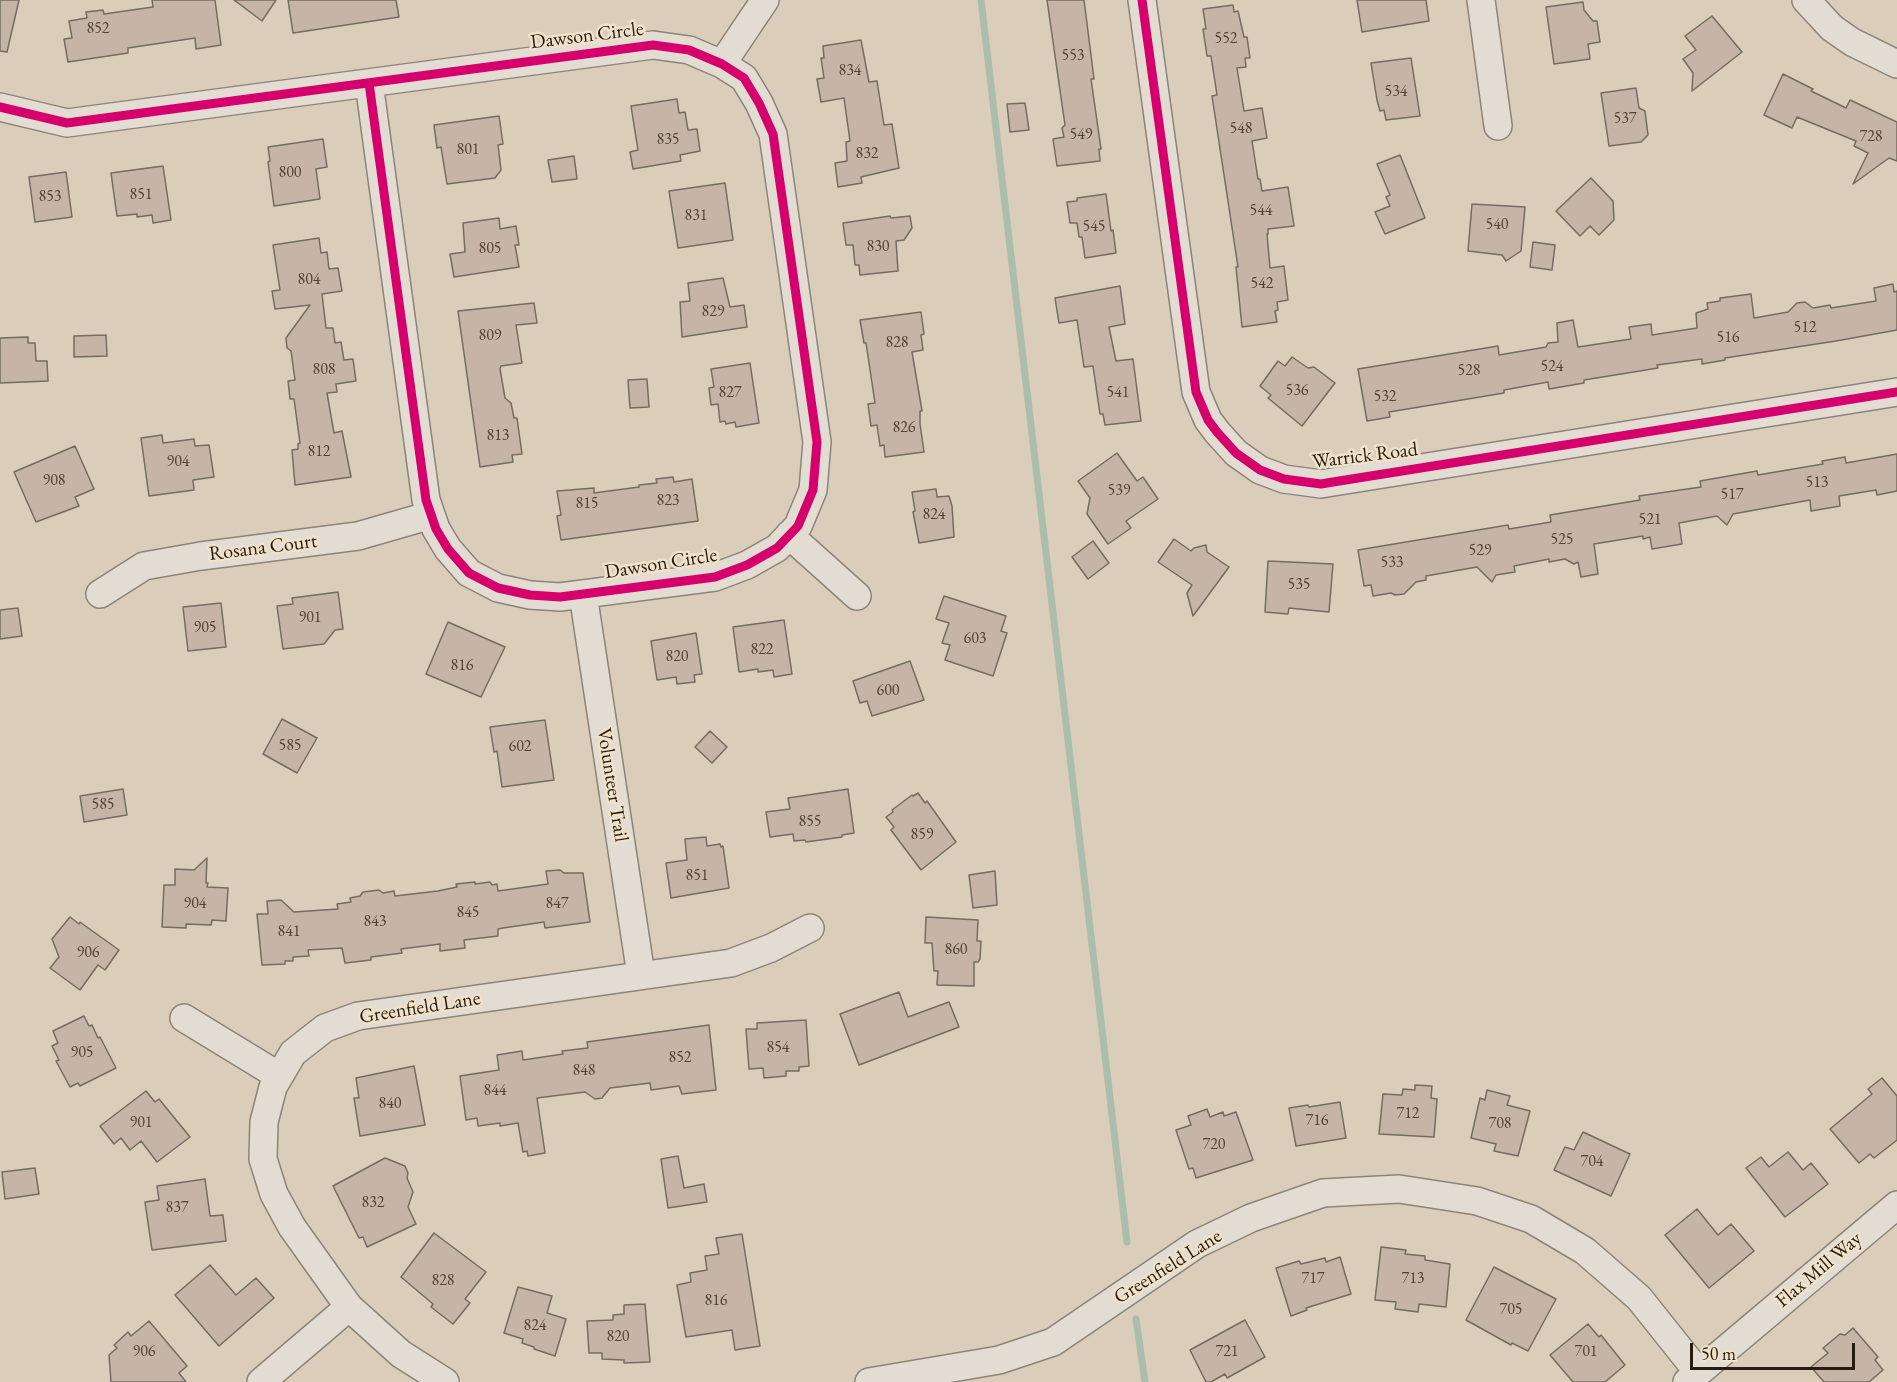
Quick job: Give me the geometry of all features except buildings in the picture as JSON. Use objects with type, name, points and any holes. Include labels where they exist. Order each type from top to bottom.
[{"type":"street","points":[[722,64],[765,0]]},
{"type":"street","name":"Warrick Road","points":[[1142,0],[1196,392],[1208,420],[1217,432],[1236,453],[1260,470],[1284,479],[1321,483],[1336,482],[1897,392]]},
{"type":"street","points":[[1481,0],[1498,126]]},
{"type":"street","points":[[1806,0],[1838,33],[1897,64]]},
{"type":"street","name":"Dawson Circle","points":[[0,107],[67,123],[652,45],[689,50],[722,64],[744,78],[759,103],[773,134],[817,442],[813,490],[798,526],[777,548],[747,565],[715,577],[560,597],[530,595],[498,588],[469,573],[448,549],[436,529],[426,500],[369,83]]},
{"type":"street","name":"Rosana Court","points":[[100,594],[144,566],[201,556],[358,536],[431,515]]},
{"type":"street","points":[[789,535],[857,596]]},
{"type":"street","name":"Volunteer Trail","points":[[583,594],[641,975]]},
{"type":"street","name":"Greenfield Lane","points":[[445,1382],[401,1354],[349,1307],[292,1227],[274,1194],[263,1159],[264,1122],[273,1087],[293,1053],[325,1028],[358,1016],[732,963],[771,948],[810,928]]},
{"type":"street","points":[[184,1018],[279,1076]]},
{"type":"street","name":"Greenfield Lane","points":[[869,1382],[999,1360],[1053,1342],[1197,1244],[1251,1218],[1323,1193],[1399,1189],[1477,1201],[1531,1219],[1585,1251],[1639,1298],[1693,1377]]},
{"type":"street","name":"Flax Mill Way","points":[[1693,1377],[1897,1205]]},
{"type":"street","points":[[261,1382],[349,1307]]},
{"type":"waterway","points":[[981,0],[1127,1242]]},
{"type":"waterway","points":[[1136,1319],[1145,1382]]},
{"type":"cycle path","points":[[1142,0],[1196,392],[1208,420],[1217,432],[1236,453],[1260,470],[1284,479],[1321,484],[1897,392]]},
{"type":"cycle path","points":[[0,107],[67,123],[653,45],[689,50],[722,64],[744,78],[759,103],[773,134],[817,442],[813,490],[798,526],[777,548],[747,565],[715,577],[560,597],[530,595],[498,588],[469,573],[448,549],[436,529],[426,500],[369,83]]}]
